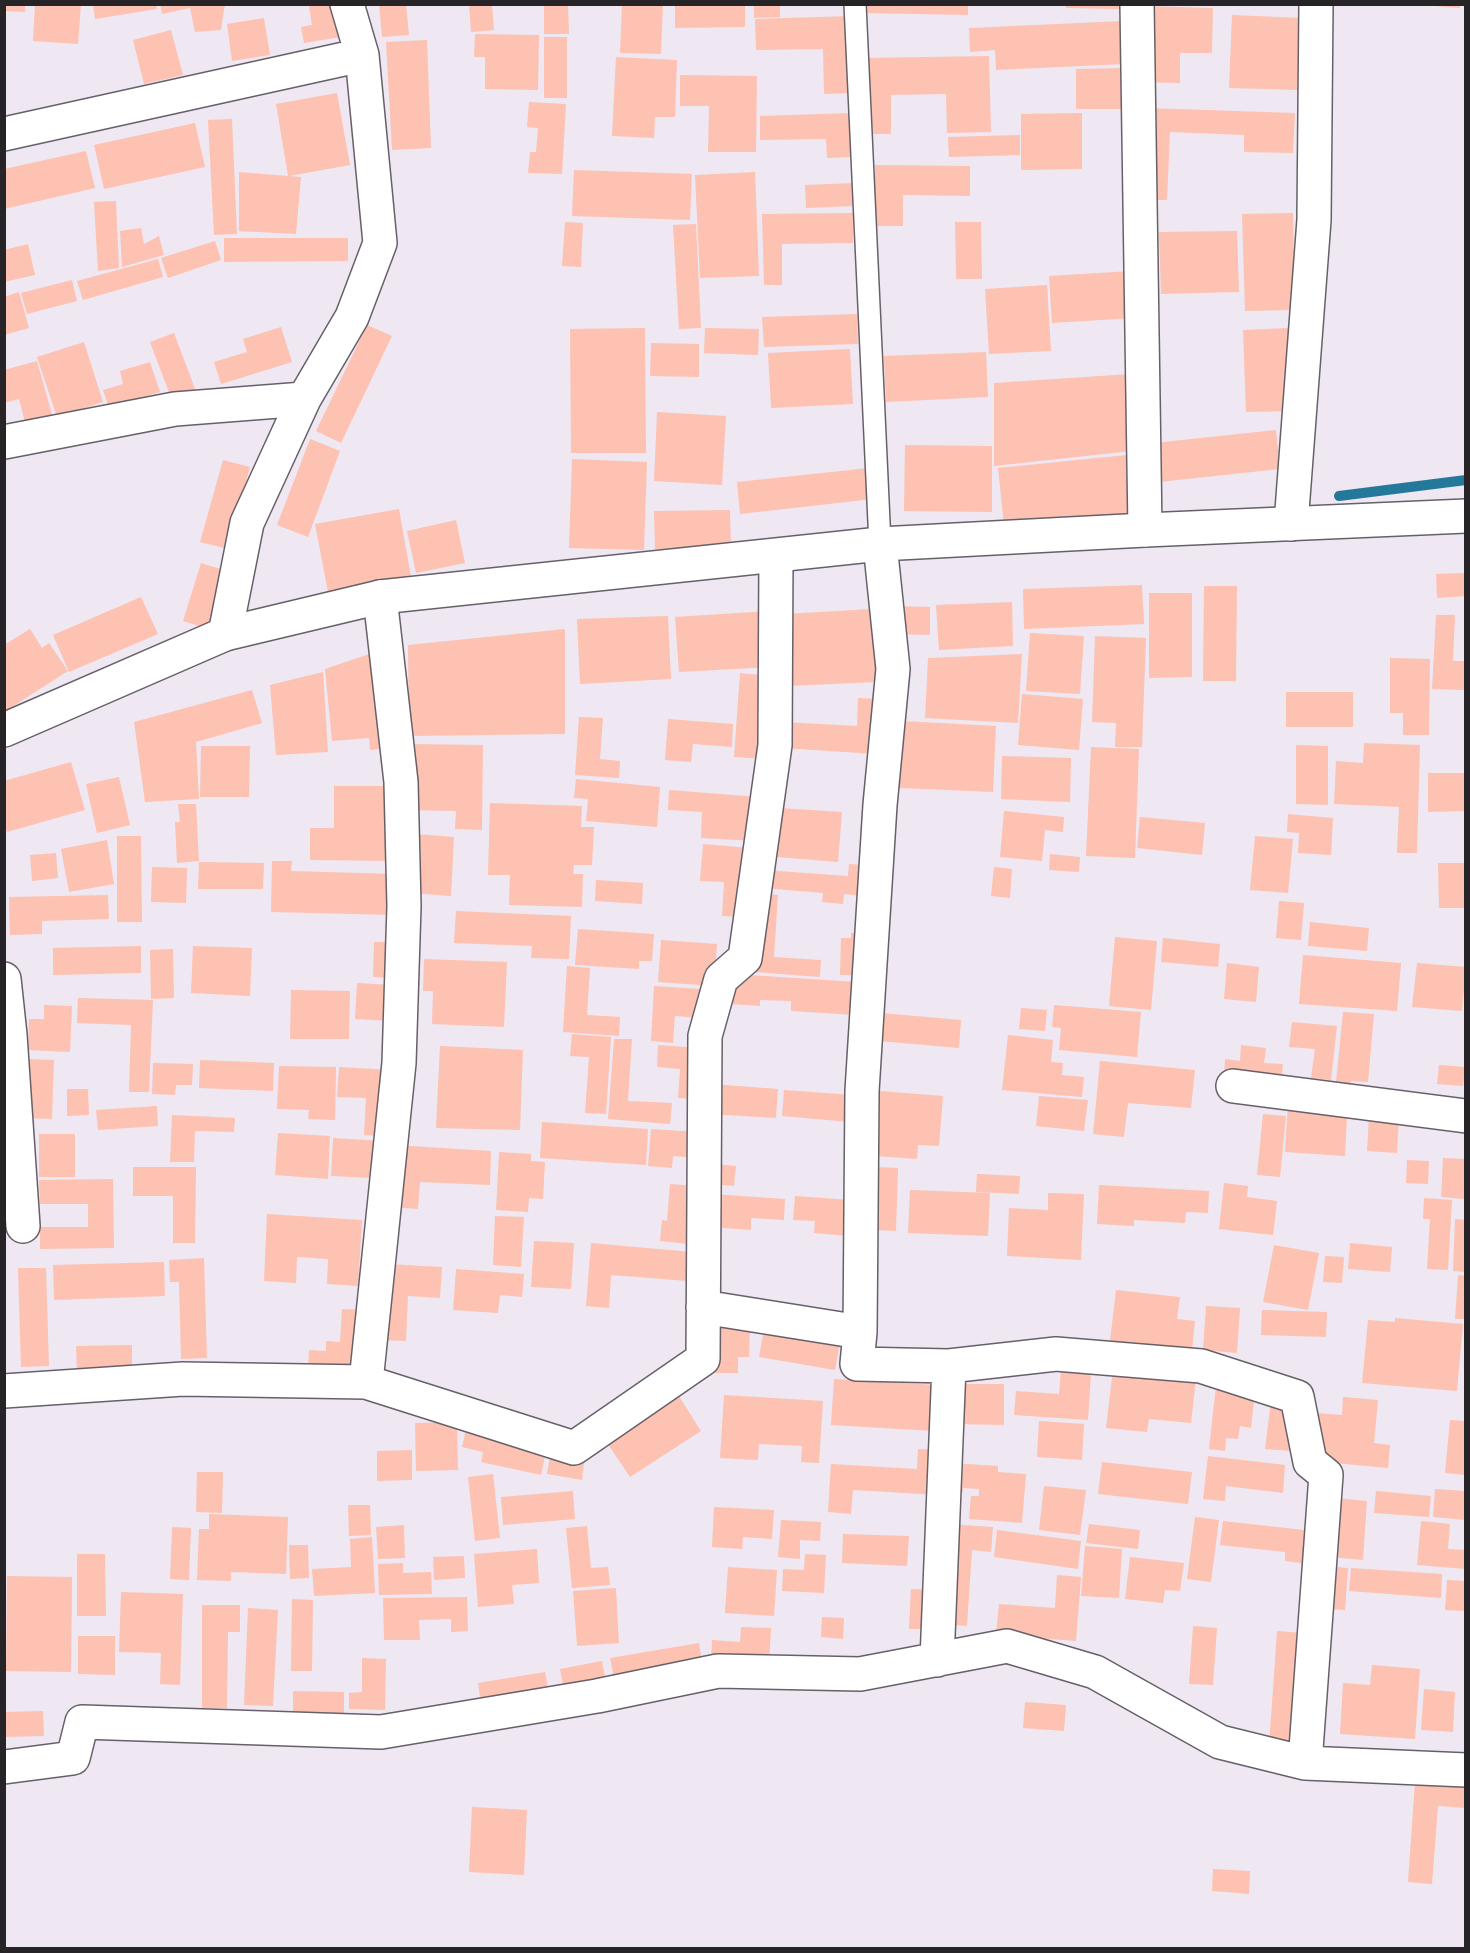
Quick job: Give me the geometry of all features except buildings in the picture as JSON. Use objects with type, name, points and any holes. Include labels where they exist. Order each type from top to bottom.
[{"type":"street","points":[[225,634],[247,523],[304,399],[352,317],[380,243],[362,55],[347,4]]},
{"type":"street","points":[[1137,4],[1145,530]]},
{"type":"street","points":[[1291,524],[1314,220],[1316,4]]},
{"type":"street","points":[[4,134],[362,55]]},
{"type":"street","points":[[4,442],[175,409],[304,399]]},
{"type":"street","points":[[4,730],[225,634],[380,597],[880,544],[1466,516]]},
{"type":"street","points":[[880,544],[893,669],[880,805],[862,1091],[858,1364],[949,1366],[1056,1354],[1201,1366],[1297,1397],[1310,1462],[1326,1475],[1305,1763]]},
{"type":"street","points":[[4,1391],[183,1379],[366,1382],[574,1448],[703,1359],[705,1036],[721,979],[745,958],[775,745],[776,556]]},
{"type":"street","points":[[366,1382],[399,1063],[404,906],[401,782],[380,597]]},
{"type":"street","points":[[4,979],[23,1226]]},
{"type":"street","points":[[1233,1086],[1466,1116]]},
{"type":"street","points":[[703,1307],[860,1332]]},
{"type":"street","points":[[937,1660],[949,1366]]},
{"type":"street","points":[[4,1767],[73,1758],[82,1722],[381,1732],[597,1696],[718,1671],[860,1674],[1007,1646],[1095,1672],[1221,1742],[1305,1763],[1466,1770]]},
{"type":"lane","points":[[855,4],[880,544]]},
{"type":"waterway","points":[[1339,496],[1466,480]]}]
